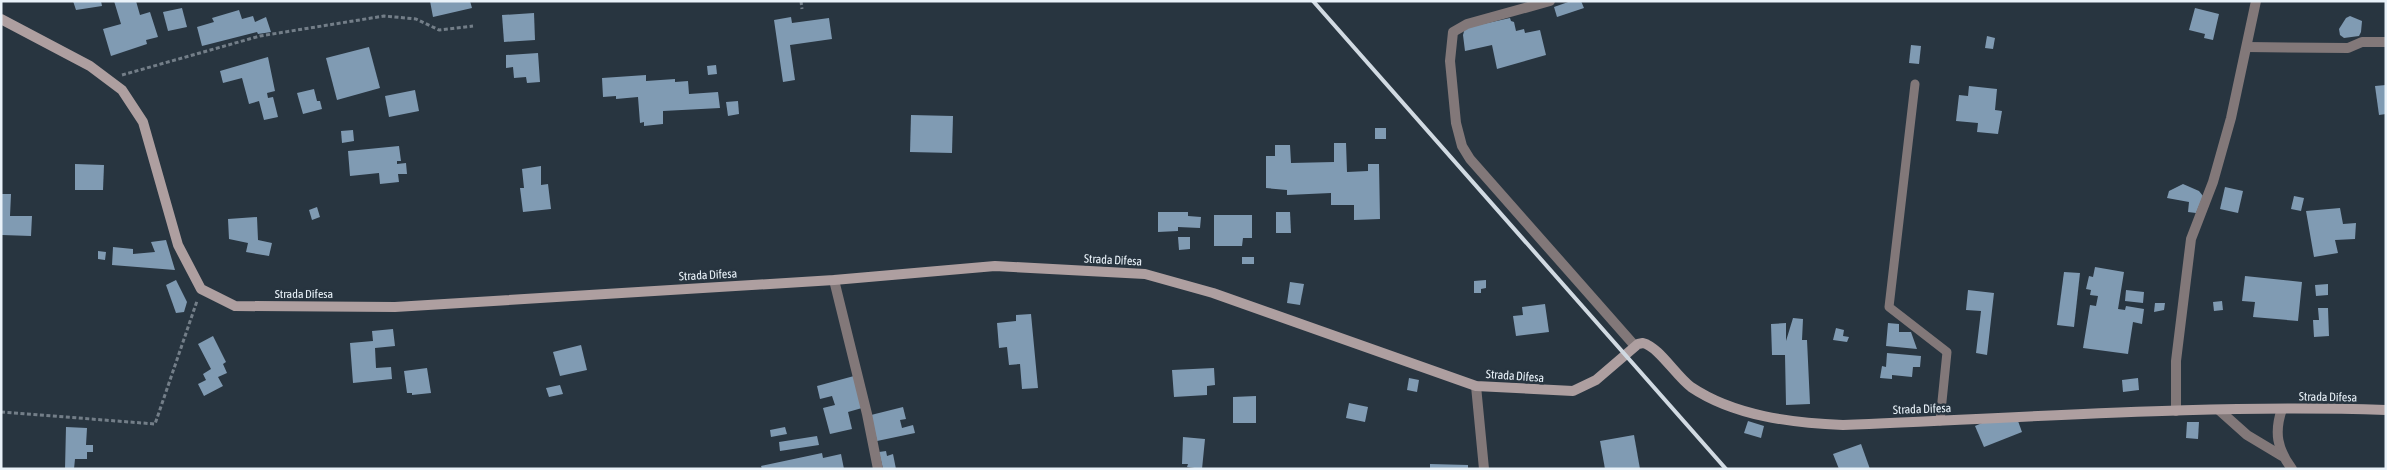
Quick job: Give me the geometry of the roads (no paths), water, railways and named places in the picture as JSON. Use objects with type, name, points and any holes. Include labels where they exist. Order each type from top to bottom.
[{"type":"street","points":[[1550,1],[1467,24],[1453,32],[1450,61],[1459,136],[1470,159],[1635,346]]},
{"type":"street","points":[[2176,411],[2176,361],[2191,239],[2213,182],[2231,118],[2256,1]]},
{"type":"street","name":"Strada Difesa","points":[[1,19],[90,66],[122,90],[143,122],[178,245],[201,289],[235,306],[395,306],[834,280],[995,266],[1145,274],[1213,293],[1476,386],[1573,391],[1596,380],[1635,346],[1640,343],[1648,344],[1682,380],[1707,396],[1732,407],[1754,413],[1817,424],[2176,411],[2386,410]]},
{"type":"street","points":[[2247,47],[2348,48],[2362,42],[2386,42]]},
{"type":"street","points":[[834,280],[868,414],[878,469]]},
{"type":"street","points":[[1476,386],[1484,469]]},
{"type":"street","points":[[2282,409],[2276,434],[2282,456]]},
{"type":"street","points":[[2219,410],[2247,435],[2282,456],[2292,469]]},
{"type":"lane","points":[[1915,84],[1889,307],[1947,352],[1940,421]]},
{"type":"railway","points":[[1313,1],[1726,469]]}]
